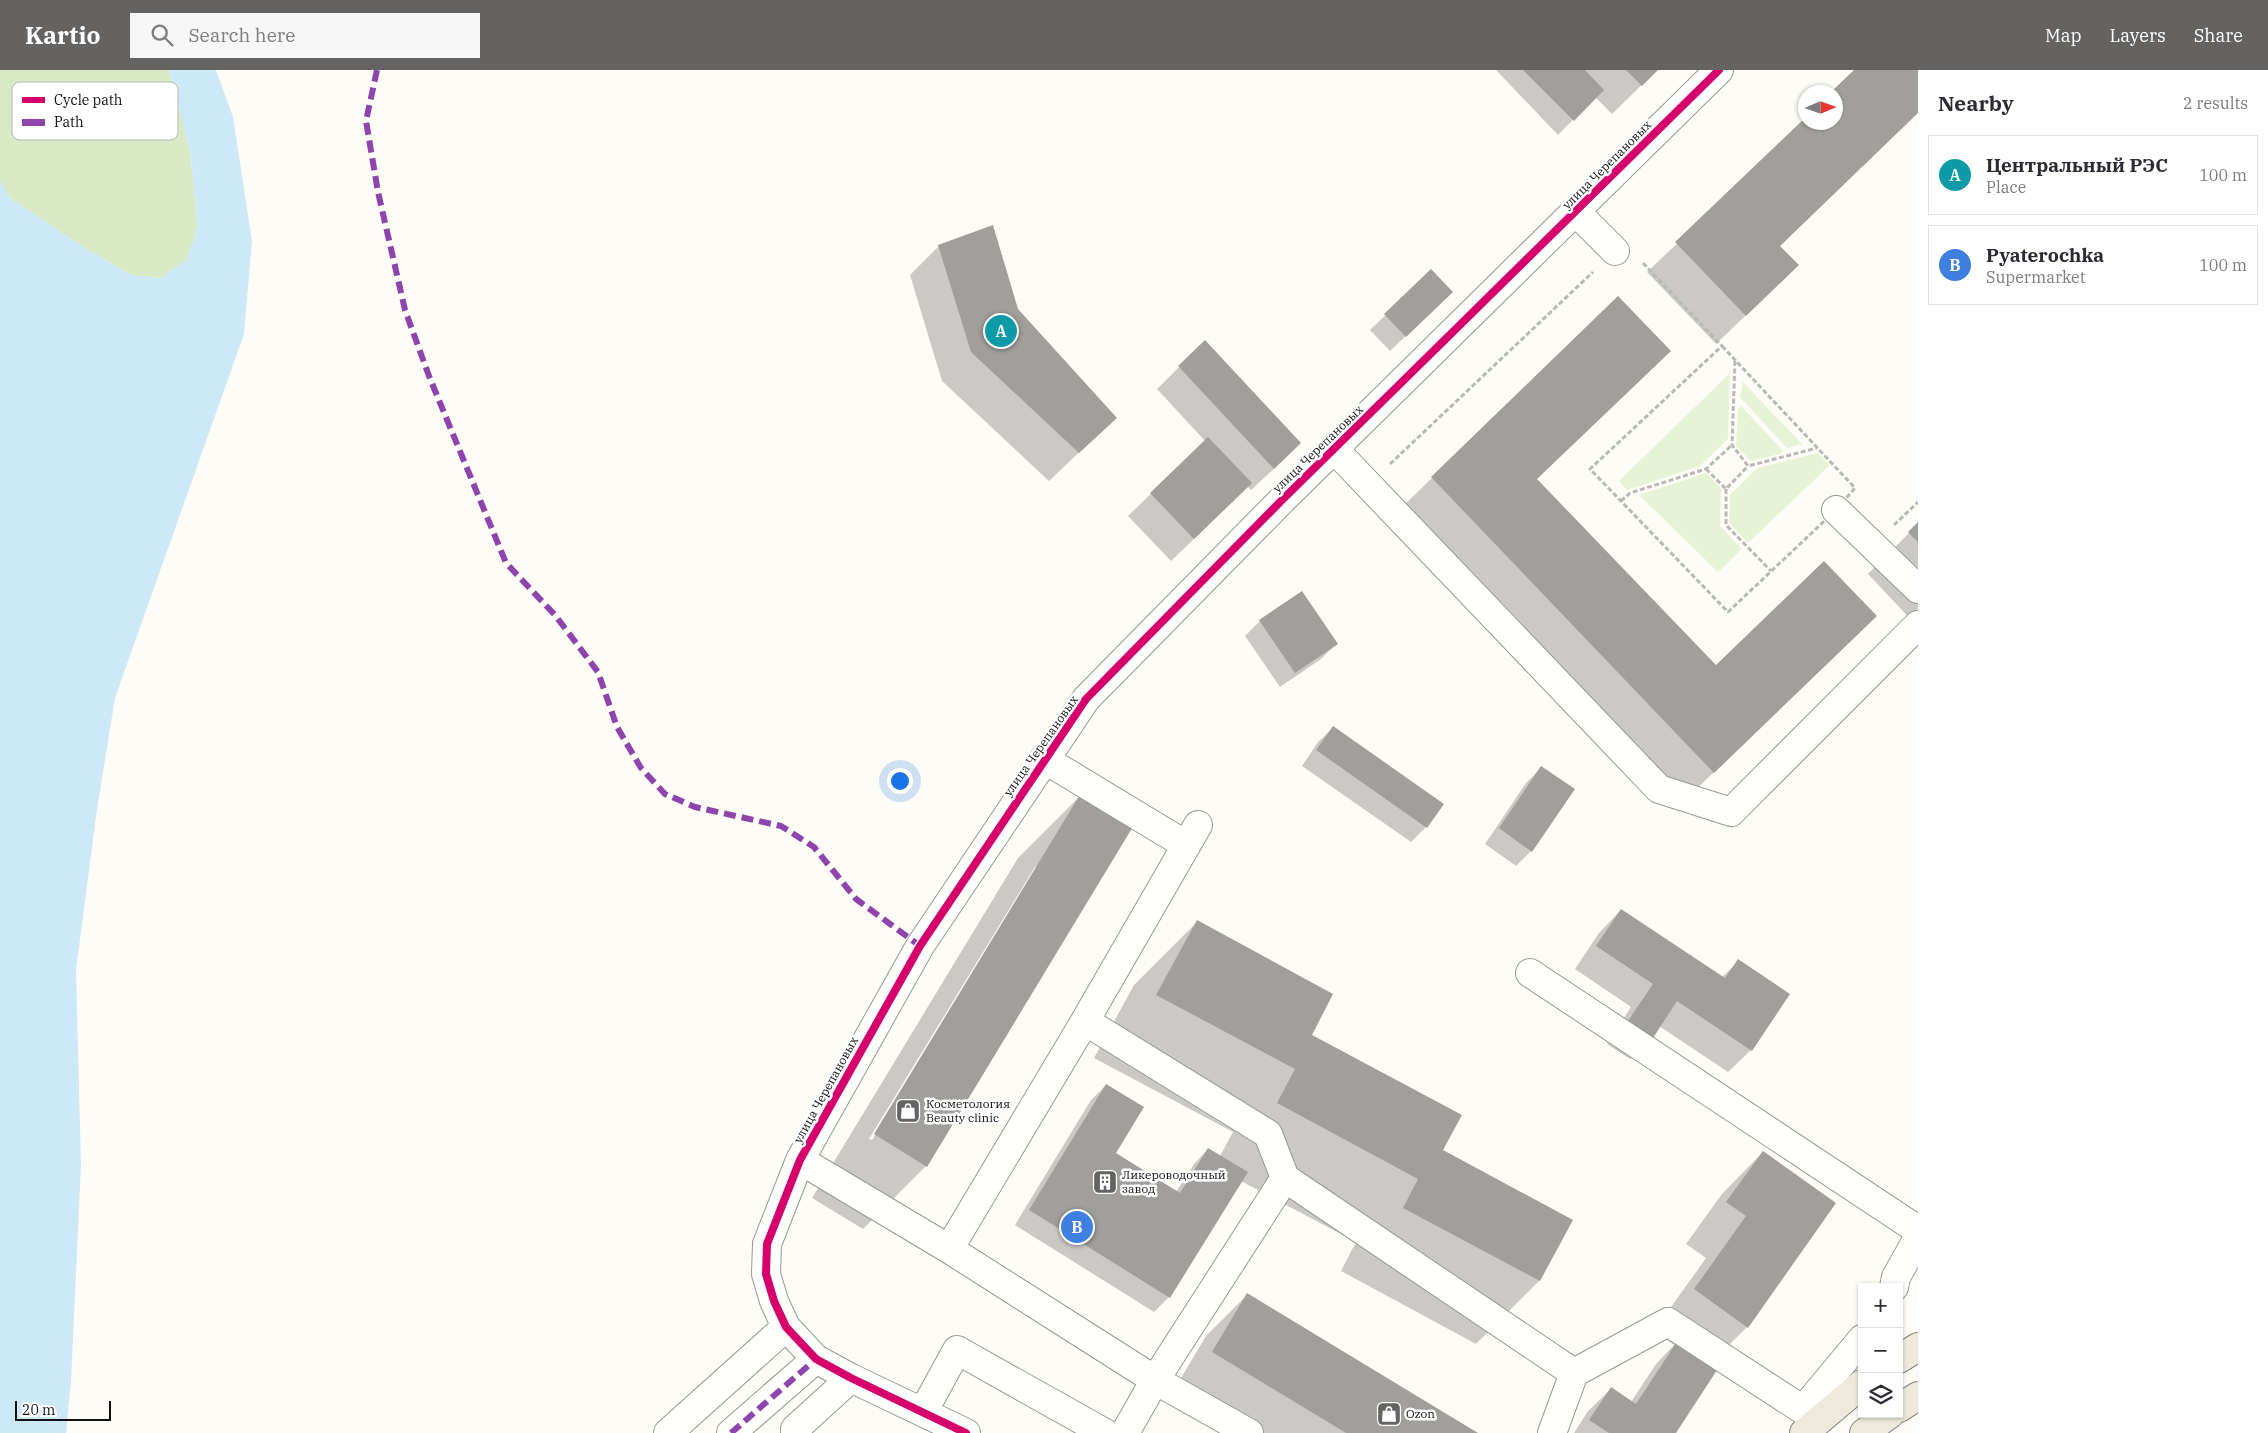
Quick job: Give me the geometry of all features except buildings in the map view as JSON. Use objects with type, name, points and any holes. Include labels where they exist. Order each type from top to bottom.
[{"type":"main road","points":[[1903,1356],[1918,1347]]},
{"type":"main road","points":[[1808,1422],[1858,1387]]},
{"type":"main road","points":[[1903,1405],[1918,1396]]},
{"type":"main road","points":[[1864,1433],[1885,1418]]},
{"type":"street","name":"улица Черепановых","points":[[966,1433],[851,1378],[816,1359],[786,1327],[774,1301],[766,1274],[767,1244],[800,1160],[920,946],[1086,699],[1184,598],[1719,70]]},
{"type":"street","points":[[1576,212],[1615,251]]},
{"type":"street","points":[[1334,450],[1659,789],[1731,812],[1918,624]]},
{"type":"street","points":[[1830,520],[1918,589]]},
{"type":"street","points":[[949,1249],[1192,835],[1044,759]]},
{"type":"street","points":[[1530,973],[1918,1230]]},
{"type":"street","points":[[1085,1020],[1268,1134],[1285,1178],[1574,1373]]},
{"type":"street","points":[[800,1160],[949,1249],[1156,1380],[1249,1433]]},
{"type":"street","points":[[1124,1433],[1285,1178]]},
{"type":"street","points":[[1895,1283],[1896,1277],[1918,1238]]},
{"type":"street","points":[[1552,1433],[1574,1373],[1668,1322],[1808,1422],[1858,1345]]},
{"type":"street","points":[[668,1433],[786,1327]]},
{"type":"street","points":[[923,1412],[957,1350],[1105,1433]]},
{"type":"street","points":[[731,1433],[816,1359]]},
{"type":"street","points":[[795,1433],[795,1429],[851,1378]]},
{"type":"path","points":[[1388,465],[1624,243],[1722,346],[1855,488],[1830,520],[1771,571],[1728,612],[1590,469],[1722,346]]},
{"type":"path","points":[[1735,360],[1732,445],[1748,466]]},
{"type":"path","points":[[1621,501],[1630,493],[1706,469],[1732,445]]},
{"type":"path","points":[[1771,571],[1726,525],[1726,489],[1748,466],[1817,448]]},
{"type":"path","points":[[1706,469],[1726,489]]},
{"type":"green space","points":[[0,70],[169,70],[172,82],[12,82],[12,140],[178,140],[178,105],[190,151],[198,227],[187,259],[161,278],[131,275],[80,245],[10,198],[0,181]]},
{"type":"green space","points":[[1730,373],[1728,439],[1700,466],[1627,490],[1619,481]]},
{"type":"green space","points":[[1743,382],[1802,444],[1787,448],[1740,397]]},
{"type":"green space","points":[[1741,406],[1783,451],[1780,454],[1751,461],[1736,446],[1738,409]]},
{"type":"green space","points":[[1818,453],[1830,465],[1748,543],[1729,523],[1730,495],[1757,468]]},
{"type":"green space","points":[[1706,473],[1721,488],[1720,526],[1742,549],[1718,572],[1639,495]]},
{"type":"water","points":[[169,70],[216,70],[233,117],[252,241],[244,334],[115,698],[97,809],[76,970],[81,1165],[71,1381],[66,1433],[0,1433],[0,181],[10,198],[80,245],[131,275],[161,278],[187,259],[198,227],[190,151],[178,105],[178,82],[172,82]]},
{"type":"marked path","points":[[377,70],[366,121],[378,192],[405,310],[429,376],[506,563],[555,615],[598,672],[617,727],[641,768],[665,794],[695,807],[781,826],[814,847],[856,899],[920,946]]},
{"type":"marked path","points":[[731,1433],[816,1359]]},
{"type":"cycle path","points":[[966,1433],[851,1378],[816,1359],[786,1327],[774,1301],[766,1274],[767,1244],[800,1160],[920,946],[1086,699],[1282,500],[1719,70]]},
{"type":"place","name":"Центральный РЭС","points":[[1001,331]]},
{"type":"place","name":"Косметология Beauty clinic","points":[[908,1111]]},
{"type":"place","name":"Ликероводочный завод","points":[[1105,1182]]},
{"type":"place","name":"Pyaterochka","points":[[1077,1227]]},
{"type":"place","name":"Ozon","points":[[1389,1414]]}]
